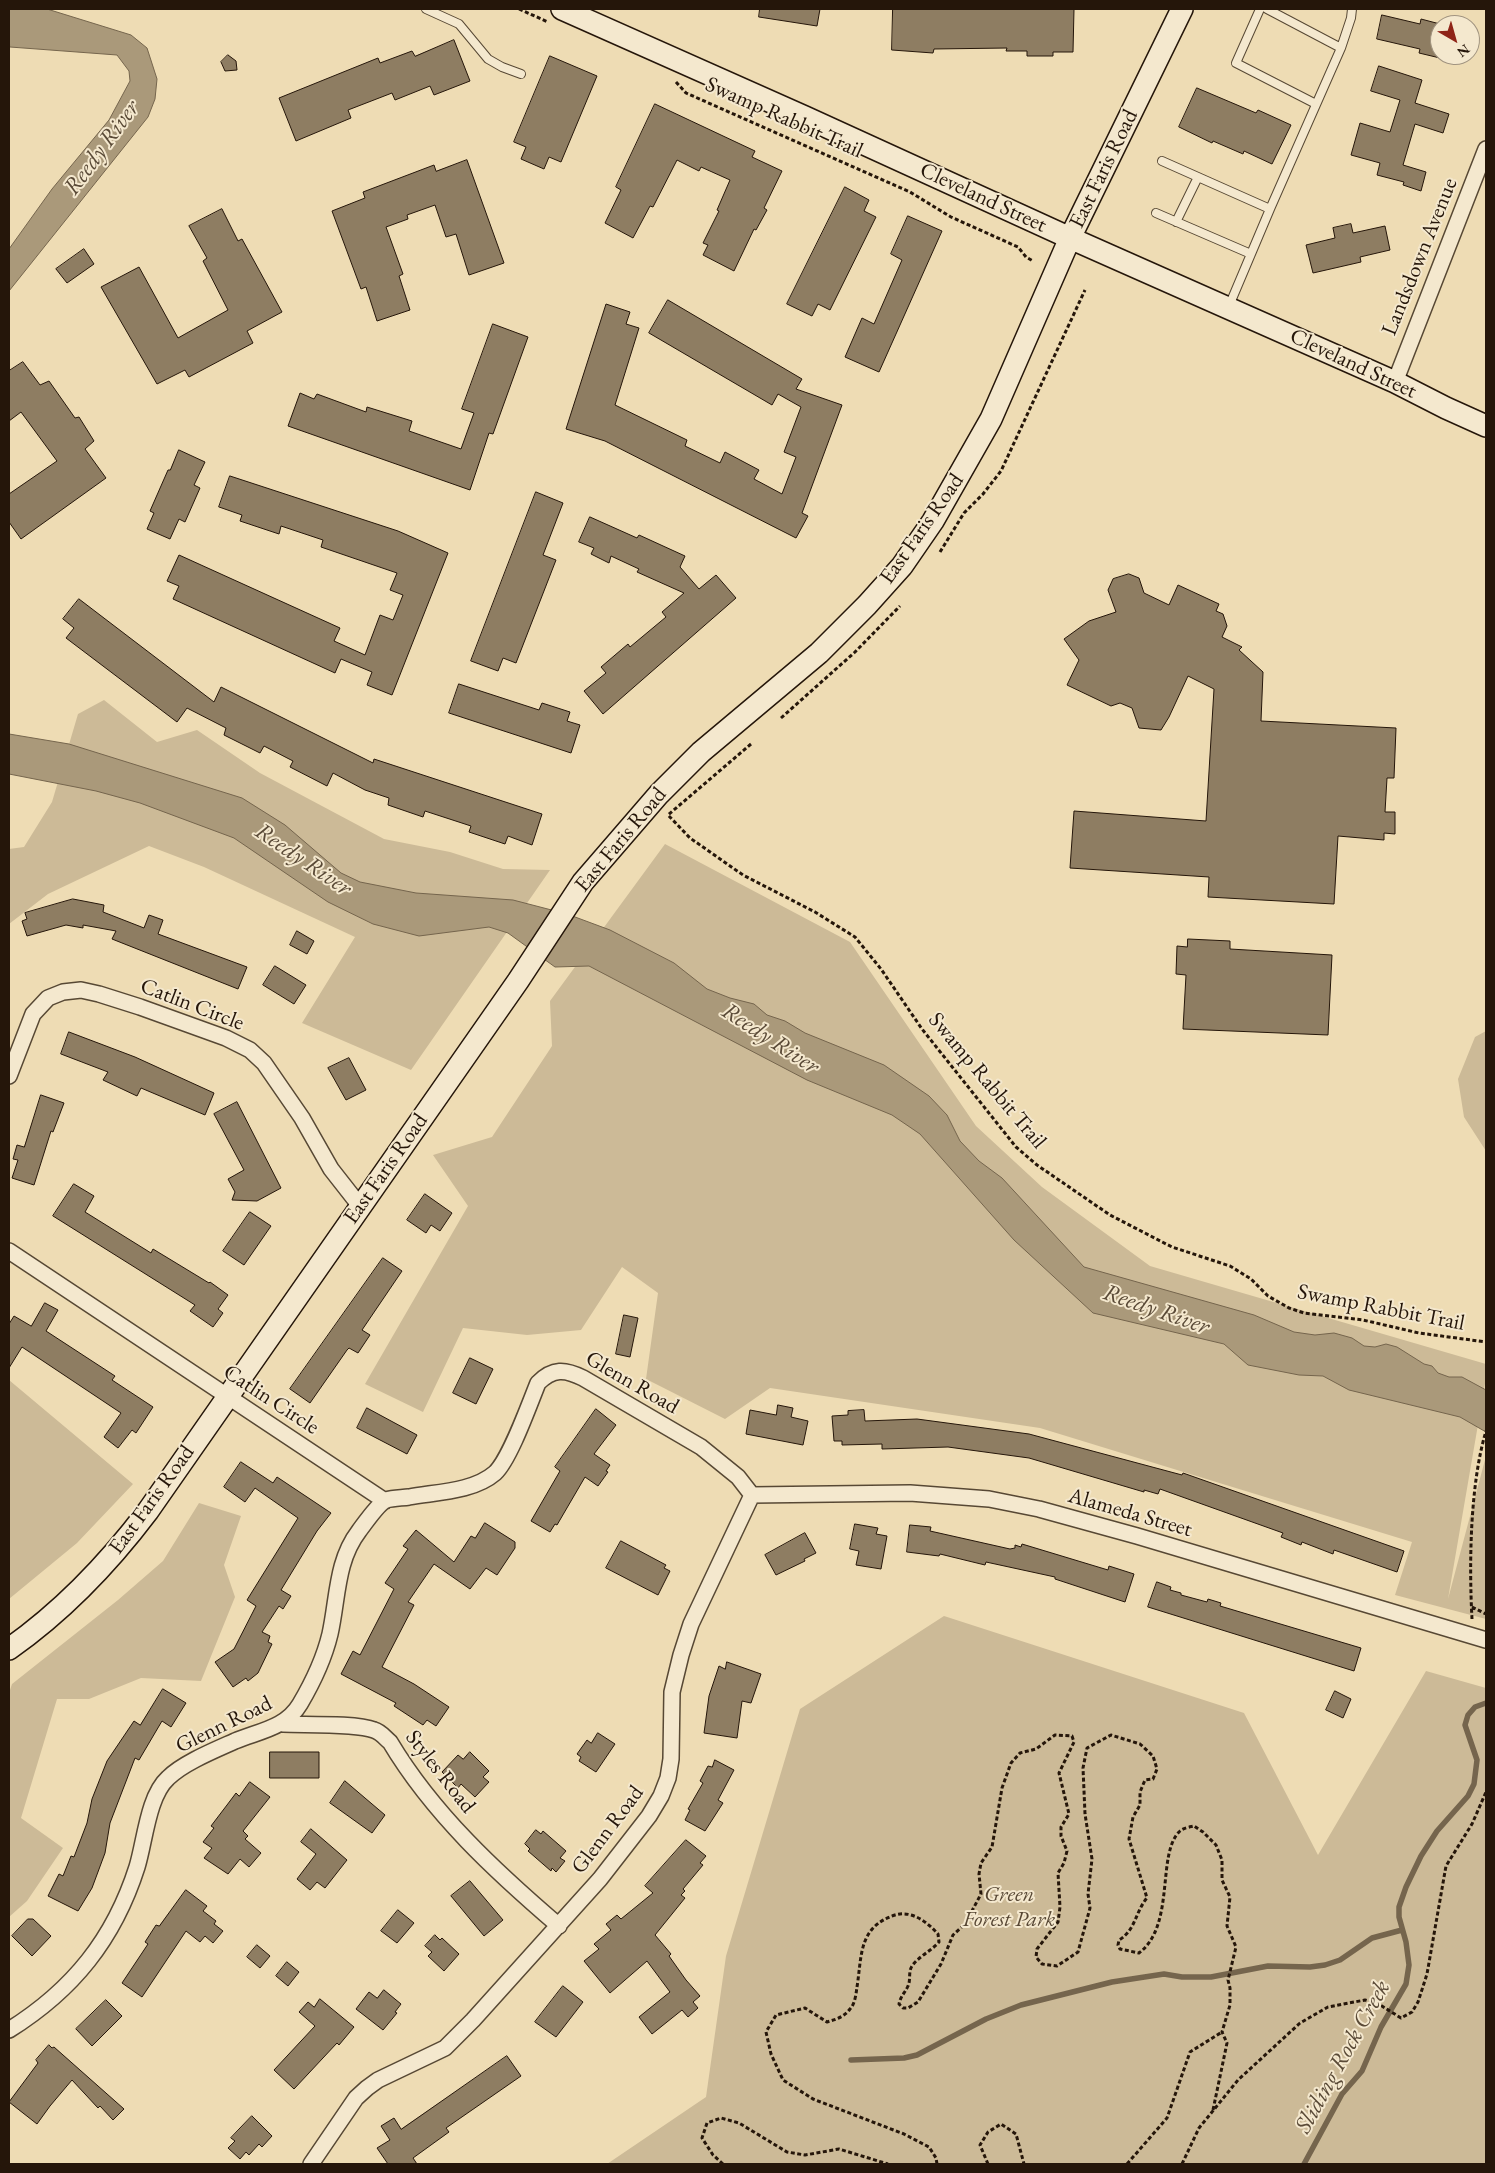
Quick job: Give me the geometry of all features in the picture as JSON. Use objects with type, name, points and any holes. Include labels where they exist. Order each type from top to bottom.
[{"type":"main road","name":"East Faris Road","points":[[9,1649],[76,1594],[121,1546],[148,1511],[518,981],[583,882],[659,794],[701,752],[819,654],[902,566],[933,521],[991,420],[1070,238],[1182,9]]},
{"type":"main road","name":"Cleveland Street","points":[[558,17],[805,117],[1070,238],[1395,382],[1486,426]]},
{"type":"street","name":"Landsdown Avenue","points":[[1395,382],[1486,149]]},
{"type":"street","name":"Catlin Circle","points":[[9,1076],[33,1014],[48,998],[63,992],[81,990],[140,1006],[218,1035],[250,1050],[264,1063],[302,1118],[331,1169],[360,1206]]},
{"type":"street","name":"Catlin Circle","points":[[9,1251],[385,1501]]},
{"type":"street","name":"Glenn Road","points":[[9,2030],[48,2002],[75,1978],[93,1957],[123,1903],[137,1866],[154,1801],[168,1777],[235,1741],[283,1724],[299,1707],[320,1667],[330,1633],[339,1574],[350,1544],[385,1501],[464,1487],[494,1473],[507,1455],[538,1383],[552,1372],[564,1370],[583,1378],[701,1447],[738,1477],[752,1495],[692,1624],[681,1655],[672,1692],[671,1759],[668,1778],[661,1796],[649,1816],[600,1879],[473,2020],[445,2048],[378,2080],[356,2098],[311,2164]]},
{"type":"street","name":"Alameda Street","points":[[752,1495],[910,1493],[1006,1502],[1039,1509],[1137,1536],[1480,1637]]},
{"type":"street","name":"Styles Road","points":[[283,1724],[359,1727],[374,1730],[383,1735],[390,1742],[440,1814],[559,1926]]},
{"type":"lane","points":[[426,9],[459,24],[488,59],[521,74]]},
{"type":"lane","points":[[1260,9],[1236,63],[1316,104]]},
{"type":"lane","points":[[1267,9],[1341,48]]},
{"type":"lane","points":[[1228,308],[1341,48],[1352,18],[1352,9]]},
{"type":"lane","points":[[1162,161],[1270,209]]},
{"type":"lane","points":[[1176,222],[1198,177]]},
{"type":"lane","points":[[1156,214],[1251,254]]},
{"type":"path","points":[[519,9],[558,17]]},
{"type":"path","name":"Swamp Rabbit Trail","points":[[674,80],[686,93],[910,192],[951,216],[1018,247],[1026,257],[1033,261]]},
{"type":"path","points":[[940,552],[964,514],[983,494],[1000,470],[1085,290]]},
{"type":"path","points":[[781,718],[855,652],[900,606]]},
{"type":"path","name":"Swamp Rabbit Trail","points":[[751,744],[668,815],[690,838],[743,875],[815,912],[856,937],[881,968],[922,1029],[1016,1147],[1037,1165],[1110,1215],[1172,1248],[1230,1266],[1251,1279],[1268,1296],[1289,1308],[1304,1313],[1363,1320],[1419,1334],[1486,1342]]},
{"type":"path","points":[[1480,1637],[1472,1606],[1473,1518],[1481,1450],[1486,1431]]},
{"type":"path","points":[[1472,1606],[1486,1614]]},
{"type":"path","points":[[936,2164],[936,2158],[929,2147],[904,2134],[812,2099],[783,2080],[770,2054],[766,2032],[776,2015],[805,2008],[828,2022],[843,2017],[852,2008],[856,1993],[862,1943],[881,1920],[901,1913],[918,1917],[938,1934],[939,1942],[936,1946],[913,1964],[910,1969],[908,1987],[901,1994],[899,2004],[903,2008],[908,2008],[918,2002],[941,1964],[952,1935],[965,1924],[981,1894],[979,1874],[981,1863],[992,1846],[1002,1788],[1011,1763],[1020,1753],[1036,1749],[1055,1736],[1072,1736],[1074,1742],[1059,1773],[1069,1814],[1061,1827],[1061,1836],[1067,1851],[1064,1863],[1058,1873],[1060,1907],[1058,1922],[1036,1949],[1036,1957],[1042,1964],[1057,1966],[1078,1952],[1090,1908],[1088,1894],[1092,1859],[1086,1814],[1083,1768],[1087,1748],[1111,1735],[1140,1744],[1153,1756],[1157,1769],[1153,1779],[1145,1780],[1142,1786],[1140,1805],[1132,1817],[1129,1840],[1147,1898],[1141,1905],[1136,1922],[1128,1935],[1119,1940],[1118,1945],[1120,1949],[1139,1953],[1148,1946],[1156,1929],[1164,1898],[1173,1839],[1181,1830],[1194,1826],[1216,1844],[1222,1860],[1222,1880],[1230,1897],[1226,1926],[1236,1947],[1228,1980],[1230,2005],[1222,2032],[1227,2043],[1213,2110]]},
{"type":"path","points":[[1182,2164],[1199,2128],[1238,2080],[1300,2023],[1328,2007],[1365,2000],[1377,2003],[1401,2018],[1412,2012],[1418,2002],[1427,1974],[1446,1866],[1472,1824],[1486,1792]]},
{"type":"path","points":[[1128,2164],[1167,2118],[1190,2052],[1222,2032]]},
{"type":"path","points":[[723,2164],[713,2155],[702,2138],[707,2123],[721,2118],[739,2123],[787,2152],[805,2155],[838,2150],[888,2164]]},
{"type":"path","points":[[988,2164],[980,2145],[988,2132],[1001,2124],[1016,2134],[1024,2164]]},
{"type":"green space","points":[[104,700],[157,742],[197,730],[260,773],[384,839],[450,852],[503,869],[550,870],[411,1070],[302,1023],[355,937],[204,867],[149,846],[48,894],[9,924],[9,849],[24,847],[52,802],[78,714]]},
{"type":"green space","points":[[665,844],[850,942],[976,1126],[1042,1187],[1150,1266],[1486,1364],[1486,1378],[1448,1599],[1486,1456],[1486,1619],[1395,1595],[1412,1542],[1040,1428],[770,1388],[725,1419],[646,1379],[658,1293],[622,1267],[581,1330],[527,1335],[463,1328],[423,1412],[365,1384],[468,1206],[433,1155],[492,1137],[552,1046],[550,1001]]},
{"type":"green space","points":[[1486,1031],[1486,1151],[1464,1117],[1458,1079],[1475,1037]]},
{"type":"green space","points":[[9,1380],[133,1484],[77,1543],[9,1599]]},
{"type":"green space","points":[[199,1503],[241,1516],[224,1565],[235,1597],[201,1681],[141,1678],[89,1699],[57,1699],[21,1818],[63,1848],[27,1901],[9,1917],[9,1693],[12,1684],[118,1600],[163,1561]]},
{"type":"green space","name":"Green Forest Park","points":[[944,1616],[1244,1713],[1318,1855],[1426,1671],[1486,1688],[1486,2164],[607,2164],[706,2097],[726,1956],[800,1709]]},
{"type":"water","name":"Reedy River","points":[[9,9],[47,9],[131,35],[147,48],[157,79],[155,99],[148,117],[9,291],[9,249],[52,189],[109,120],[130,81],[129,71],[117,55],[10,47]]},
{"type":"water","name":"Reedy River","points":[[9,734],[69,744],[242,798],[285,825],[341,873],[360,882],[416,893],[513,900],[567,914],[610,930],[674,963],[707,989],[730,998],[754,1004],[767,1015],[785,1021],[805,1033],[884,1065],[929,1096],[947,1115],[960,1141],[979,1161],[1002,1178],[1084,1267],[1254,1315],[1294,1332],[1315,1335],[1334,1333],[1352,1338],[1364,1346],[1375,1347],[1386,1344],[1397,1347],[1424,1364],[1432,1366],[1438,1373],[1449,1377],[1462,1377],[1486,1390],[1486,1432],[1460,1417],[1349,1390],[1323,1376],[1299,1375],[1248,1365],[1224,1344],[1093,1313],[1014,1240],[920,1134],[892,1115],[807,1080],[589,966],[555,967],[508,933],[489,927],[419,936],[373,924],[328,902],[234,838],[140,803],[96,791],[9,774]]},
{"type":"building","points":[[760,9],[820,9],[817,26],[759,17]]},
{"type":"building","points":[[893,9],[1074,9],[1073,52],[1053,52],[1053,56],[1027,56],[1027,51],[1006,51],[1007,48],[934,49],[933,53],[892,50]]},
{"type":"building","points":[[1382,15],[1420,24],[1421,19],[1430,21],[1430,56],[1419,53],[1420,49],[1377,39]]},
{"type":"building","points":[[454,40],[470,81],[434,95],[430,86],[395,100],[392,93],[348,110],[351,118],[296,141],[279,98],[378,58],[380,63],[412,51],[415,56]]},
{"type":"building","points":[[228,55],[236,61],[237,70],[225,71],[221,62]]},
{"type":"building","points":[[550,56],[597,76],[561,162],[549,157],[544,169],[521,159],[526,147],[514,142]]},
{"type":"building","points":[[1379,66],[1422,80],[1415,103],[1449,114],[1443,133],[1415,124],[1403,165],[1426,172],[1421,191],[1403,185],[1404,182],[1377,175],[1380,163],[1351,155],[1360,123],[1390,132],[1400,100],[1371,91]]},
{"type":"building","points":[[1197,88],[1256,113],[1258,110],[1291,125],[1272,164],[1244,151],[1243,154],[1213,141],[1212,143],[1179,127]]},
{"type":"building","points":[[655,104],[755,151],[752,157],[782,171],[764,208],[767,210],[756,230],[754,229],[734,271],[703,255],[708,245],[703,243],[719,211],[717,210],[730,180],[701,167],[699,171],[677,160],[653,207],[650,206],[633,238],[605,223],[621,190],[616,187]]},
{"type":"building","points":[[467,160],[504,263],[469,275],[456,234],[446,237],[435,205],[407,215],[408,219],[386,227],[403,274],[399,276],[410,310],[377,321],[366,287],[361,289],[332,211],[365,198],[363,192],[434,165],[436,171]]},
{"type":"building","points":[[845,187],[869,200],[864,211],[876,217],[830,310],[818,304],[812,316],[787,304]]},
{"type":"building","points":[[222,209],[238,241],[242,239],[282,312],[247,331],[253,343],[189,377],[185,370],[157,384],[101,287],[139,267],[178,338],[228,310],[203,261],[207,258],[189,226]]},
{"type":"building","points":[[908,216],[942,231],[879,372],[845,357],[862,318],[874,324],[902,260],[891,254]]},
{"type":"building","points":[[1351,224],[1353,233],[1385,226],[1390,250],[1360,257],[1361,262],[1313,273],[1306,245],[1335,238],[1333,228]]},
{"type":"building","points":[[84,249],[94,264],[67,283],[56,269]]},
{"type":"building","points":[[668,300],[802,379],[796,389],[842,405],[802,513],[808,516],[796,538],[605,441],[566,429],[606,304],[630,312],[626,324],[639,328],[615,405],[687,440],[685,446],[720,463],[725,452],[759,470],[754,479],[782,494],[796,457],[784,452],[801,407],[778,394],[772,405],[649,333]]},
{"type":"building","points":[[493,324],[528,337],[493,434],[489,433],[470,490],[288,426],[300,393],[314,399],[317,394],[366,412],[367,407],[412,421],[409,431],[461,449],[474,413],[462,409]]},
{"type":"building","points":[[23,362],[40,385],[49,381],[75,418],[79,417],[94,441],[85,449],[106,478],[21,539],[9,522],[9,494],[57,461],[21,412],[9,421],[9,371]]},
{"type":"building","points":[[179,450],[205,462],[194,485],[200,488],[185,522],[179,519],[170,539],[147,529],[154,513],[150,511]]},
{"type":"building","points":[[230,476],[398,531],[448,553],[392,695],[367,685],[372,672],[341,659],[335,673],[173,599],[179,586],[167,581],[179,555],[340,628],[334,641],[365,655],[380,615],[393,620],[403,595],[390,590],[397,573],[321,547],[323,540],[281,526],[279,534],[240,521],[242,515],[219,507]]},
{"type":"building","points":[[536,492],[563,503],[543,555],[556,560],[516,663],[503,658],[498,671],[471,661]]},
{"type":"building","points":[[590,517],[637,538],[639,535],[685,556],[680,567],[699,589],[716,575],[736,598],[603,714],[584,691],[606,673],[601,667],[628,644],[630,647],[666,617],[662,612],[684,593],[637,572],[639,569],[611,556],[609,563],[591,554],[594,548],[579,542]]},
{"type":"building","points":[[1129,574],[1139,578],[1144,593],[1169,605],[1178,585],[1219,604],[1216,611],[1223,614],[1227,626],[1222,637],[1242,647],[1239,650],[1263,672],[1261,721],[1396,728],[1394,778],[1387,778],[1385,812],[1395,812],[1395,834],[1384,833],[1384,840],[1338,836],[1334,904],[1208,897],[1209,877],[1070,868],[1074,811],[1206,821],[1214,689],[1188,676],[1161,730],[1139,728],[1132,708],[1120,703],[1111,706],[1067,685],[1079,660],[1064,639],[1089,621],[1116,612],[1108,590],[1113,579]]},
{"type":"building","points":[[79,599],[214,702],[221,687],[373,763],[374,759],[542,814],[532,845],[508,836],[505,844],[469,832],[471,826],[425,811],[423,817],[388,805],[389,798],[365,790],[333,773],[327,786],[290,767],[293,761],[264,746],[260,753],[224,735],[226,728],[187,708],[177,722],[66,638],[74,628],[63,619]]},
{"type":"building","points":[[459,684],[539,710],[542,703],[570,712],[567,721],[580,725],[571,753],[449,713]]},
{"type":"building","points":[[73,899],[104,905],[103,912],[144,928],[149,915],[163,920],[158,934],[247,967],[238,989],[112,939],[116,931],[83,925],[83,928],[66,925],[27,936],[22,921],[27,919],[25,913]]},
{"type":"building","points":[[297,931],[314,941],[307,954],[290,945]]},
{"type":"building","points":[[1188,939],[1230,941],[1230,949],[1332,955],[1328,1035],[1183,1029],[1186,975],[1176,974],[1177,946],[1187,947]]},
{"type":"building","points":[[275,966],[306,985],[294,1004],[263,985]]},
{"type":"building","points":[[69,1032],[135,1057],[214,1093],[205,1115],[141,1088],[137,1096],[103,1080],[108,1072],[61,1054]]},
{"type":"building","points":[[349,1058],[366,1090],[346,1100],[328,1068]]},
{"type":"building","points":[[41,1095],[64,1103],[53,1132],[51,1131],[34,1185],[12,1178],[18,1160],[13,1159],[17,1145],[24,1147]]},
{"type":"building","points":[[237,1102],[281,1188],[257,1201],[232,1200],[235,1192],[228,1179],[244,1170],[214,1114]]},
{"type":"building","points":[[74,1184],[94,1196],[85,1212],[151,1253],[153,1249],[210,1282],[228,1295],[218,1309],[223,1313],[213,1327],[190,1311],[195,1305],[53,1216]]},
{"type":"building","points":[[425,1194],[452,1213],[440,1231],[431,1225],[426,1233],[407,1220]]},
{"type":"building","points":[[250,1212],[271,1226],[244,1265],[223,1251]]},
{"type":"building","points":[[383,1258],[402,1271],[362,1330],[370,1335],[358,1353],[349,1348],[347,1350],[310,1403],[290,1389]]},
{"type":"building","points":[[45,1303],[58,1310],[46,1331],[115,1376],[112,1380],[153,1407],[136,1433],[132,1430],[118,1448],[104,1437],[121,1413],[22,1347],[9,1368],[9,1324],[14,1316],[31,1326]]},
{"type":"building","points":[[624,1315],[638,1318],[630,1357],[616,1354]]},
{"type":"building","points":[[470,1358],[493,1369],[476,1404],[453,1393]]},
{"type":"building","points":[[778,1405],[793,1408],[791,1417],[808,1421],[803,1445],[746,1434],[750,1410],[776,1415]]},
{"type":"building","points":[[367,1408],[417,1435],[407,1454],[357,1428]]},
{"type":"building","points":[[596,1409],[616,1425],[594,1454],[610,1465],[606,1471],[608,1472],[598,1486],[585,1477],[557,1525],[555,1524],[550,1532],[531,1521],[560,1471],[555,1467]]},
{"type":"building","points":[[864,1410],[865,1421],[917,1419],[1029,1434],[1182,1475],[1183,1473],[1404,1551],[1397,1572],[1334,1550],[1333,1554],[1302,1542],[1301,1545],[1281,1537],[1283,1533],[1160,1489],[1158,1494],[1144,1490],[1144,1492],[1029,1458],[948,1447],[882,1449],[882,1444],[842,1445],[842,1441],[834,1441],[832,1416],[848,1415],[848,1411]]},
{"type":"building","points":[[241,1462],[273,1483],[277,1477],[331,1513],[317,1531],[281,1590],[291,1596],[283,1609],[279,1606],[262,1632],[270,1636],[268,1642],[272,1644],[258,1673],[248,1681],[246,1678],[233,1687],[215,1662],[234,1649],[256,1606],[247,1600],[298,1518],[255,1488],[245,1502],[224,1487]]},
{"type":"building","points":[[485,1523],[515,1542],[515,1548],[497,1575],[486,1568],[470,1589],[434,1564],[408,1602],[414,1605],[382,1667],[414,1684],[449,1707],[436,1726],[427,1720],[423,1725],[394,1706],[396,1703],[341,1674],[353,1651],[360,1655],[394,1589],[385,1583],[408,1549],[403,1546],[416,1530],[454,1562],[471,1536],[475,1538]]},
{"type":"building","points":[[855,1524],[878,1528],[876,1534],[887,1536],[881,1569],[856,1565],[859,1551],[850,1549]]},
{"type":"building","points":[[910,1525],[931,1527],[930,1531],[1010,1549],[1015,1548],[1015,1545],[1021,1547],[1022,1544],[1108,1570],[1109,1566],[1134,1574],[1125,1602],[1055,1579],[1055,1577],[986,1562],[985,1565],[940,1554],[939,1556],[907,1552]]},
{"type":"building","points":[[805,1533],[816,1553],[804,1559],[805,1561],[776,1575],[765,1555]]},
{"type":"building","points":[[621,1541],[666,1565],[664,1568],[670,1571],[658,1595],[606,1568]]},
{"type":"building","points":[[1157,1582],[1171,1587],[1170,1590],[1181,1593],[1181,1595],[1207,1602],[1208,1599],[1221,1603],[1220,1606],[1361,1648],[1354,1671],[1148,1607]]},
{"type":"building","points":[[727,1662],[761,1674],[751,1703],[742,1701],[737,1738],[704,1733],[709,1696],[719,1666],[725,1669]]},
{"type":"building","points":[[163,1689],[186,1703],[171,1727],[162,1721],[139,1760],[135,1758],[110,1823],[105,1853],[92,1888],[78,1911],[48,1896],[59,1874],[63,1876],[71,1856],[74,1857],[87,1823],[92,1799],[107,1761],[134,1721],[140,1725]]},
{"type":"building","points":[[1335,1691],[1351,1699],[1343,1718],[1326,1710]]},
{"type":"building","points":[[598,1733],[615,1744],[596,1772],[579,1761],[581,1757],[577,1754],[587,1740],[591,1743]]},
{"type":"building","points":[[270,1752],[319,1752],[319,1778],[270,1778]]},
{"type":"building","points":[[470,1752],[489,1771],[483,1777],[489,1782],[475,1797],[461,1784],[458,1788],[442,1772],[458,1755],[463,1759]]},
{"type":"building","points":[[715,1760],[734,1770],[718,1800],[723,1803],[705,1831],[685,1820],[690,1810],[688,1809],[703,1783],[700,1781],[708,1766],[712,1767]]},
{"type":"building","points":[[345,1781],[385,1815],[372,1833],[330,1803]]},
{"type":"building","points":[[250,1782],[270,1797],[243,1831],[248,1836],[245,1839],[261,1853],[249,1867],[240,1859],[228,1874],[204,1858],[212,1848],[203,1842],[214,1828],[211,1826],[236,1793],[239,1796]]},
{"type":"building","points":[[311,1829],[347,1860],[325,1888],[317,1882],[310,1890],[297,1879],[316,1854],[301,1842]]},
{"type":"building","points":[[536,1830],[541,1834],[543,1831],[566,1851],[560,1858],[565,1861],[556,1872],[552,1868],[551,1871],[528,1851],[530,1849],[525,1844]]},
{"type":"building","points":[[686,1840],[706,1856],[700,1863],[703,1865],[683,1889],[685,1891],[681,1895],[685,1898],[655,1935],[671,1954],[669,1956],[686,1980],[700,1996],[693,2002],[698,2008],[688,2017],[682,2010],[652,2034],[639,2017],[670,1992],[647,1961],[610,1993],[584,1961],[599,1949],[594,1944],[611,1930],[606,1924],[617,1915],[621,1919],[653,1893],[645,1886]]},
{"type":"building","points":[[470,1881],[503,1920],[484,1936],[451,1896]]},
{"type":"building","points":[[186,1890],[207,1906],[203,1911],[216,1921],[214,1924],[223,1931],[213,1943],[205,1936],[200,1942],[186,1931],[142,1997],[122,1983],[148,1944],[145,1942],[156,1925],[159,1926]]},
{"type":"building","points":[[398,1910],[414,1923],[397,1943],[381,1931]]},
{"type":"building","points":[[28,1919],[33,1919],[51,1936],[32,1956],[12,1936]]},
{"type":"building","points":[[435,1935],[440,1940],[442,1938],[459,1954],[444,1971],[428,1956],[432,1952],[425,1946]]},
{"type":"building","points":[[257,1945],[270,1956],[260,1968],[247,1957]]},
{"type":"building","points":[[287,1962],[299,1972],[288,1986],[276,1976]]},
{"type":"building","points":[[563,1986],[583,2002],[556,2037],[535,2022]]},
{"type":"building","points":[[384,1990],[401,2004],[395,2012],[397,2013],[383,2030],[356,2009],[369,1992],[377,1998]]},
{"type":"building","points":[[320,1999],[354,2027],[339,2045],[337,2043],[294,2089],[274,2070],[315,2026],[299,2012],[308,2002],[314,2007]]},
{"type":"building","points":[[106,2000],[122,2016],[92,2046],[76,2029]]},
{"type":"building","points":[[49,2045],[52,2048],[54,2047],[124,2109],[113,2120],[100,2106],[98,2108],[72,2080],[37,2124],[9,2102],[38,2063],[36,2060]]},
{"type":"building","points":[[507,2056],[521,2076],[446,2128],[449,2132],[413,2158],[417,2164],[388,2164],[377,2148],[390,2140],[381,2126],[394,2118],[401,2129]]},
{"type":"building","points":[[252,2116],[272,2136],[262,2147],[259,2144],[249,2155],[246,2152],[240,2159],[228,2148],[235,2141],[231,2138]]},
{"type":"waterway","name":"Sliding Rock Creek","points":[[1304,2164],[1342,2094],[1362,2071],[1381,2027],[1406,1984],[1409,1965],[1406,1942],[1399,1917],[1399,1907],[1421,1856],[1437,1831],[1468,1796],[1474,1784],[1477,1760],[1465,1725],[1468,1715],[1475,1707],[1486,1703]]},
{"type":"waterway","points":[[851,2060],[904,2058],[917,2055],[986,2019],[1021,2005],[1112,1982],[1164,1974],[1182,1977],[1211,1977],[1268,1966],[1310,1967],[1325,1965],[1340,1960],[1372,1938],[1402,1930]]}]
